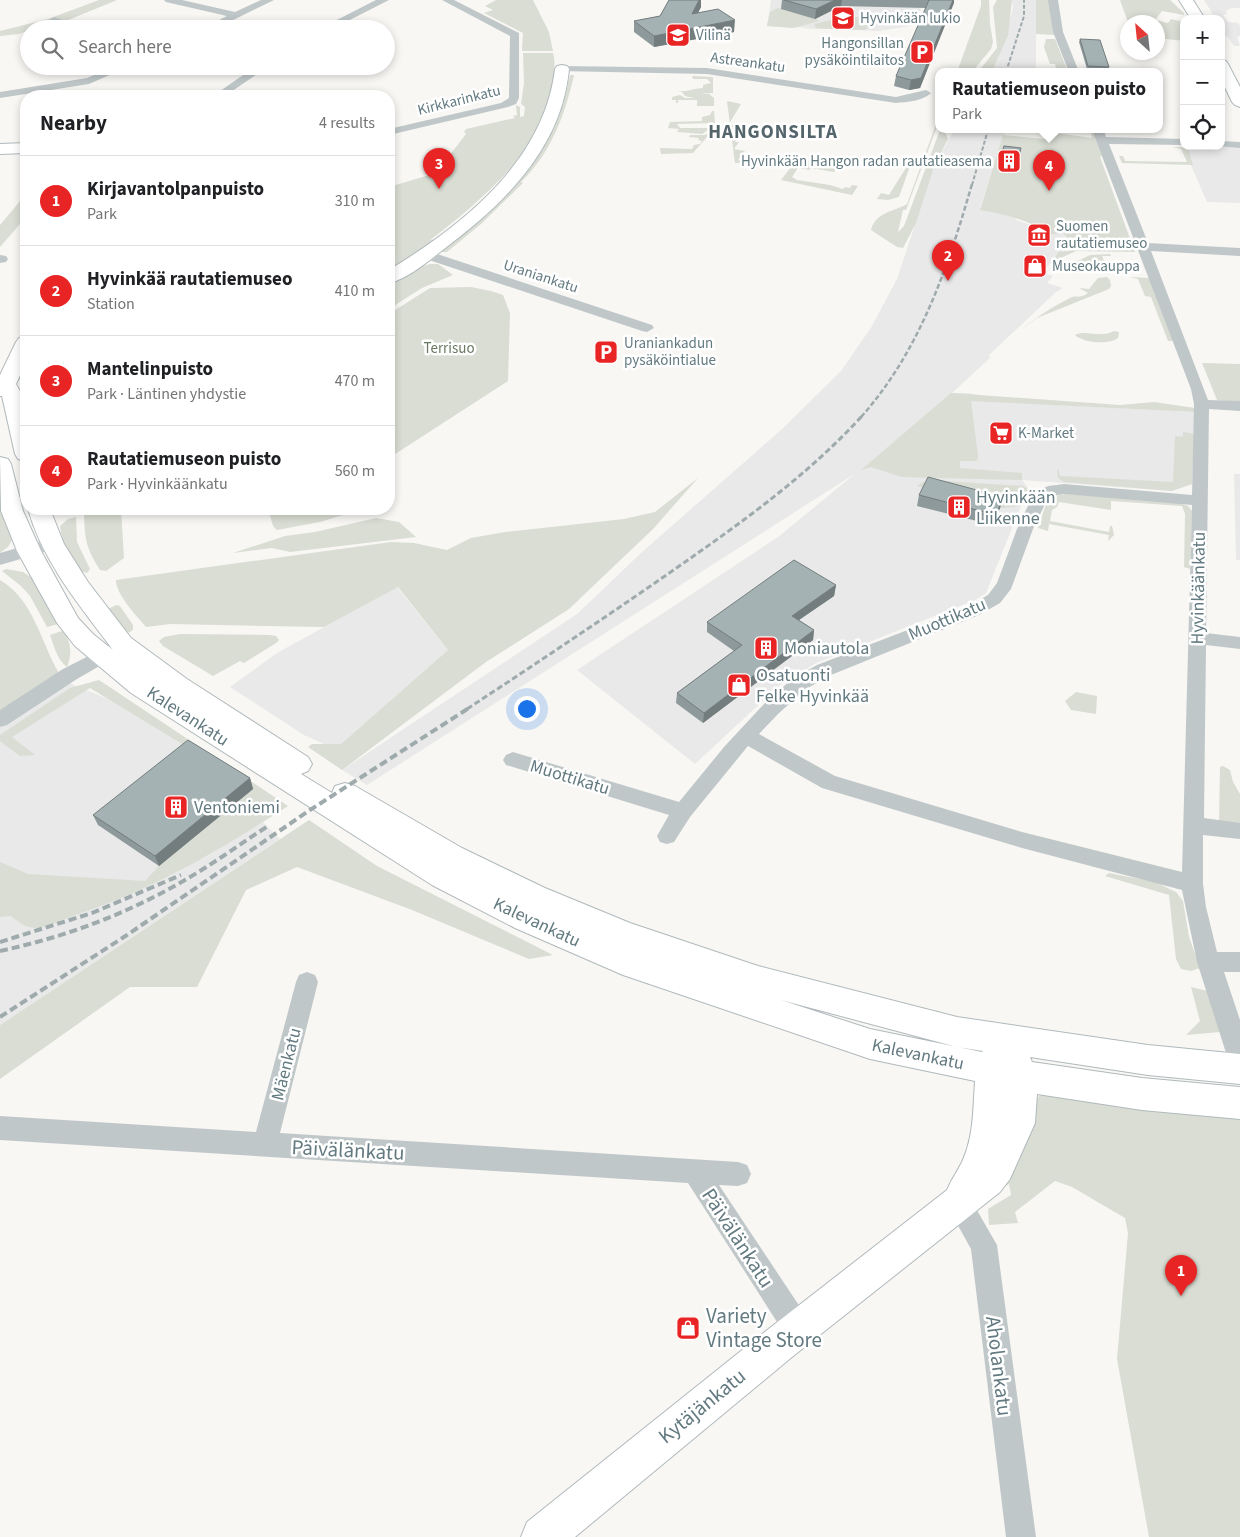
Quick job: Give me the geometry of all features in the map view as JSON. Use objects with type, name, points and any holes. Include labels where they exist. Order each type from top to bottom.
[{"type":"main road","points":[[1186,0],[1195,15]]},
{"type":"main road","points":[[395,274],[440,245],[498,192],[530,156],[540,141],[553,114],[562,69]]},
{"type":"main road","points":[[1225,72],[1240,102]]},
{"type":"main road","points":[[0,144],[20,147]]},
{"type":"main road","points":[[0,149],[20,148]]},
{"type":"main road","points":[[0,438],[18,428],[12,394],[3,387],[20,354]]},
{"type":"main road","name":"Kalevankatu","points":[[0,464],[12,511],[40,548],[69,623],[84,640],[112,650],[178,686],[353,799],[452,856],[534,897],[621,934],[758,980],[878,1013],[957,1032],[1005,1040],[1148,1060],[1240,1069]]},
{"type":"main road","name":"Kalevankatu","points":[[39,515],[40,548]]},
{"type":"main road","name":"Kalevankatu","points":[[112,650],[164,701],[442,876],[526,919],[634,965],[785,1018],[870,1044],[1006,1073],[1142,1094],[1240,1103]]},
{"type":"main road","points":[[1005,1040],[1006,1073]]},
{"type":"main road","name":"Kytäjänkatu","points":[[542,1537],[798,1329],[988,1180],[998,1167],[1008,1148],[1018,1123],[1006,1073]]},
{"type":"street","points":[[169,0],[236,15]]},
{"type":"street","points":[[225,20],[269,0]]},
{"type":"street","points":[[343,20],[384,0]]},
{"type":"street","name":"Kirkkarinkatu","points":[[395,131],[504,105],[512,102],[514,98],[515,35],[447,0]]},
{"type":"street","points":[[1054,0],[1058,32],[1072,68]]},
{"type":"street","name":"Astreankatu","points":[[562,69],[707,70],[896,100],[926,93]]},
{"type":"street","points":[[38,90],[68,86],[103,75]]},
{"type":"street","points":[[227,90],[250,75]]},
{"type":"street","points":[[0,95],[20,92]]},
{"type":"street","points":[[1100,135],[1180,142]]},
{"type":"street","name":"Hyvinkäänkatu","points":[[1100,135],[1202,404],[1192,884],[1196,920],[1240,1059]]},
{"type":"street","points":[[1225,144],[1240,145]]},
{"type":"street","points":[[1143,247],[1240,252]]},
{"type":"street","name":"Uraniankatu","points":[[425,254],[647,328]]},
{"type":"street","points":[[1202,404],[1240,406]]},
{"type":"street","name":"Muottikatu","points":[[668,836],[684,811],[746,736],[799,684],[824,670],[973,611],[994,599],[1005,585],[1025,529],[1040,497],[1046,492],[1064,489],[1200,501]]},
{"type":"street","points":[[0,559],[40,548]]},
{"type":"street","points":[[1198,638],[1240,643]]},
{"type":"street","points":[[0,720],[70,674],[112,650]]},
{"type":"street","points":[[746,736],[828,782],[1022,840],[1192,884]]},
{"type":"street","name":"Muottikatu","points":[[513,760],[684,811]]},
{"type":"street","points":[[1194,825],[1240,831]]},
{"type":"street","points":[[1208,962],[1240,962]]},
{"type":"street","name":"Mäenkatu","points":[[265,1146],[307,982]]},
{"type":"street","name":"Päivälänkatu","points":[[0,1128],[738,1174]]},
{"type":"street","name":"Päivälänkatu","points":[[695,1171],[798,1329]]},
{"type":"street","name":"Aholankatu","points":[[958,1202],[984,1245],[1021,1537]]},
{"type":"shaded area","name":"Hyvinkään lukio","points":[[771,0],[924,0],[915,25],[880,31],[767,26]]},
{"type":"shaded area","points":[[1012,0],[1036,0],[1035,68],[994,68],[1013,8]]},
{"type":"shaded area","points":[[1204,0],[1240,0],[1240,8],[1231,8],[1226,11],[1227,14],[1213,15]]},
{"type":"shaded area","points":[[1225,18],[1228,22],[1238,23],[1240,26],[1240,36],[1237,37],[1240,46],[1234,46],[1228,37],[1225,36]]},
{"type":"shaded area","points":[[952,133],[1004,133],[980,208],[1010,196],[1016,220],[1034,226],[1049,235],[1063,233],[1071,243],[1070,252],[1056,257],[1044,270],[1048,271],[1046,274],[1053,276],[1047,283],[1063,288],[1056,292],[988,356],[991,357],[952,393],[968,393],[1018,403],[1195,412],[1192,484],[1172,491],[1022,480],[1028,488],[986,593],[975,600],[816,663],[780,685],[695,764],[577,670],[778,537],[856,473],[367,785],[342,770],[577,614],[641,553],[781,430],[841,371],[872,326],[897,279],[934,167]]},
{"type":"shaded area","points":[[1225,147],[1240,147],[1240,203],[1207,202],[1184,150],[1225,150]]},
{"type":"shaded area","points":[[1234,474],[1240,474],[1240,560],[1236,560]]},
{"type":"shaded area","points":[[0,585],[52,676],[150,716],[279,805],[201,860],[263,822],[280,839],[0,1025]]},
{"type":"shaded area","points":[[397,587],[448,650],[341,744],[326,745],[304,735],[230,687],[277,653]]},
{"type":"green space","points":[[99,0],[117,0],[68,20],[44,20]]},
{"type":"green space","points":[[496,0],[533,0],[549,32],[553,51],[522,51],[523,33],[484,13],[493,10],[485,6]]},
{"type":"green space","points":[[981,0],[989,0],[993,42],[991,49],[975,68],[958,68],[981,6]]},
{"type":"green space","points":[[997,0],[1012,0],[1008,35],[994,68],[981,68],[997,48],[993,7]]},
{"type":"green space","points":[[1036,0],[1049,0],[1054,35],[1036,34]]},
{"type":"green space","points":[[1120,0],[1170,0],[1184,13],[1184,15],[1162,11],[1159,15],[1125,15]]},
{"type":"green space","points":[[778,8],[815,18],[819,21],[793,28],[767,26],[770,12]]},
{"type":"green space","points":[[843,17],[860,17],[874,25],[864,30],[800,28],[816,28],[814,24]]},
{"type":"green space","points":[[1171,19],[1180,21],[1180,41],[1165,39],[1165,22],[1168,23]]},
{"type":"green space","points":[[20,26],[19,34],[0,36],[0,31]]},
{"type":"green space","points":[[1046,39],[1055,39],[1066,68],[1056,68],[1055,64],[1050,64],[1044,47]]},
{"type":"green space","points":[[523,53],[553,53],[554,70],[547,110],[528,147],[498,182],[480,199],[430,240],[435,239],[395,267],[395,185],[436,173],[466,134],[464,132],[466,129],[515,118],[513,116],[517,115],[516,105],[520,107],[520,117],[524,116],[525,107],[521,104],[524,83]]},
{"type":"green space","points":[[570,75],[574,75],[566,105],[549,146],[541,159],[521,182],[523,183],[481,224],[447,252],[439,252],[505,195],[538,156],[551,133],[562,106]]},
{"type":"green space","points":[[692,76],[713,77],[713,93],[699,94],[709,94],[714,98],[714,106],[697,106],[697,100],[678,100],[678,103],[676,103],[676,100],[672,100],[672,97],[680,95],[685,98],[694,98],[685,96],[682,92],[678,91],[703,88],[703,85],[711,83],[707,79],[693,79]]},
{"type":"green space","points":[[727,101],[741,104],[730,123]]},
{"type":"green space","points":[[714,111],[715,123],[677,124],[680,128],[711,128],[702,134],[677,132],[679,129],[668,128],[670,122],[702,121],[702,117],[710,115]]},
{"type":"green space","points":[[730,124],[744,128],[738,134],[740,135],[735,142],[739,142],[734,149],[745,151],[738,160],[742,161],[739,163],[735,163]]},
{"type":"green space","points":[[935,127],[935,132],[906,210],[903,210],[898,232],[904,226],[939,133],[945,133],[948,139],[934,167],[916,223],[903,248],[897,247],[871,230],[873,224],[881,216],[907,204]]},
{"type":"green space","points":[[713,130],[693,153],[661,154],[660,148],[692,149],[694,145],[700,144],[702,141],[698,140],[699,138],[689,137],[690,135],[705,135]]},
{"type":"green space","points":[[1055,133],[1092,138],[1091,133],[1093,133],[1102,156],[1100,157],[1135,252],[1076,251],[1054,261],[1058,252],[1070,251],[1067,243],[1071,242],[1063,233],[1049,235],[1026,222],[980,210],[1003,135],[1044,139],[1045,136],[1055,137]]},
{"type":"green space","points":[[1181,150],[1189,150],[1193,165],[1122,163],[1119,156],[1123,156],[1125,161],[1187,162]]},
{"type":"green space","points":[[914,155],[899,197],[888,200],[877,199],[881,193],[889,195]]},
{"type":"green space","points":[[798,158],[802,159],[797,165],[802,166],[807,160],[838,166],[834,172],[798,168],[792,177],[797,180],[843,189],[845,187],[850,188],[852,185],[858,186],[852,195],[781,180]]},
{"type":"green space","points":[[20,201],[20,224],[0,247],[0,225]]},
{"type":"green space","points":[[1110,254],[1111,256],[1102,256],[1106,266],[1099,267],[1098,269],[1076,262],[1090,255]]},
{"type":"green space","points":[[438,264],[453,275],[422,288],[395,305],[395,280],[416,268]]},
{"type":"green space","points":[[1107,277],[1110,280],[1111,286],[1109,289],[1037,318],[1022,329],[1033,320],[1063,301],[1088,293],[1079,288],[1089,289],[1098,278]]},
{"type":"green space","points":[[1130,277],[1149,278],[1173,341],[1168,341],[1151,297],[1145,296],[1138,279]]},
{"type":"green space","name":"Terrisuo","points":[[471,287],[503,295],[510,313],[508,381],[395,454],[395,310],[430,288]]},
{"type":"green space","points":[[1114,331],[1119,332],[1118,338],[1108,342],[1084,340],[1075,335],[1080,333],[1104,334]]},
{"type":"green space","points":[[1202,363],[1240,364],[1240,402],[1217,400]]},
{"type":"green space","points":[[951,393],[1120,405],[1154,402],[1195,408],[1195,412],[971,401],[978,456],[977,461],[960,461],[960,468],[1022,473],[1022,480],[902,477],[871,467],[861,470]]},
{"type":"green space","points":[[1183,432],[1194,434],[1192,484],[1172,491],[1064,482],[1058,478],[1058,469],[1060,476],[1173,482],[1175,436],[1183,437]]},
{"type":"green space","points":[[698,478],[653,529],[569,609],[486,662],[342,770],[308,747],[312,744],[341,744],[448,650],[398,587],[324,627],[170,624],[146,627],[128,605],[117,586],[116,580],[391,542],[414,543],[447,550],[471,538],[505,532],[624,519],[655,512]]},
{"type":"green space","points":[[943,481],[1023,486],[1030,491],[1030,501],[1019,506],[1000,508],[917,486],[923,482]]},
{"type":"green space","points":[[1066,494],[1176,502],[1188,506],[1192,511],[1190,569],[1184,567],[1185,514],[1182,506],[1111,501],[1111,510],[1059,502],[1057,507],[1052,510],[1050,521],[1109,532],[1110,526],[1112,526],[1114,535],[1108,541],[1109,535],[1049,524],[1048,531],[1038,528],[1047,501]]},
{"type":"green space","points":[[0,500],[12,540],[8,547],[0,553]]},
{"type":"green space","points":[[84,515],[121,515],[124,558],[106,571],[100,570],[87,544]]},
{"type":"green space","points":[[270,515],[343,515],[320,522],[277,530],[273,526]]},
{"type":"green space","points":[[76,517],[77,542],[90,569],[87,573],[81,571],[74,560],[61,532],[60,526],[68,519]]},
{"type":"green space","points":[[376,518],[399,522],[416,537],[290,552],[272,548],[233,553],[285,536],[315,532]]},
{"type":"green space","points":[[6,569],[23,572],[32,578],[58,624],[47,627],[30,596],[2,571]]},
{"type":"green space","points":[[0,580],[12,588],[29,610],[59,673],[0,711]]},
{"type":"green space","points":[[117,605],[120,606],[133,625],[133,630],[126,634],[105,610]]},
{"type":"green space","points":[[62,631],[68,639],[70,648],[70,658],[67,667],[58,657],[50,635]]},
{"type":"green space","points":[[180,634],[269,635],[276,636],[279,640],[244,663],[240,661],[213,676],[163,646],[159,641],[164,637]]},
{"type":"green space","points":[[99,680],[288,806],[188,866],[110,902],[38,928],[20,923],[11,916],[0,917],[0,862],[28,874],[145,881],[159,866],[192,750],[90,688],[12,737],[35,755],[20,756],[0,741],[0,735],[70,688]]},
{"type":"green space","points":[[1076,692],[1097,696],[1096,714],[1071,710],[1065,701]]},
{"type":"green space","points":[[1223,766],[1230,770],[1233,782],[1240,794],[1240,825],[1219,823],[1220,767]]},
{"type":"green space","points":[[309,820],[377,866],[553,955],[529,959],[412,910],[297,867],[246,890],[197,987],[130,987],[0,1079],[0,1025]]},
{"type":"green space","points":[[1109,873],[1155,882],[1176,892],[1183,901],[1189,937],[1200,968],[1191,971],[1181,969],[1176,959],[1169,895],[1105,876]]},
{"type":"green space","points":[[1191,987],[1208,991],[1220,1032],[1186,1035],[1200,1021]]},
{"type":"green space","points":[[1053,1092],[1240,1116],[1240,1537],[1149,1537],[1117,1359],[1128,1233],[1125,1218],[1072,1187],[1055,1181],[1015,1212],[1018,1223],[989,1225],[988,1209],[1011,1195],[1009,1184],[992,1193],[1032,1106],[1039,1096]]},
{"type":"building","points":[[669,0],[699,0],[692,14],[718,9],[735,20],[654,36],[634,21],[660,16]]},
{"type":"building","points":[[784,0],[835,0],[816,9]]},
{"type":"building","name":"Hangonsillan pysäköintilaitos","points":[[929,0],[953,0],[921,78],[911,80],[896,76]]},
{"type":"building","points":[[1080,39],[1100,40],[1109,67],[1088,66]]},
{"type":"building","name":"Hyvinkään Hangon radan rautatieasema","points":[[1004,146],[1021,148],[1017,164],[999,161]]},
{"type":"building","points":[[928,477],[1003,497],[996,515],[919,495]]},
{"type":"building","name":"Moniautola","points":[[794,560],[836,585],[792,616],[814,630],[704,713],[677,693],[742,645],[707,622]]},
{"type":"building","name":"Ventoniemi","points":[[188,740],[250,778],[155,856],[93,815]]},
{"type":"railway","points":[[1007,68],[1024,16],[1024,0]]},
{"type":"railway","points":[[972,185],[987,133]]},
{"type":"railway","points":[[861,417],[882,391],[900,364],[930,307],[953,246],[972,184]]},
{"type":"railway","points":[[467,709],[623,605],[749,516],[819,459],[862,416]]},
{"type":"railway","points":[[0,1017],[127,935],[310,810],[469,708]]},
{"type":"railway","points":[[0,951],[48,939],[118,914],[195,874],[268,826]]},
{"type":"railway","points":[[0,942],[92,913],[181,875]]},
{"type":"place","name":"Hyvinkään lukio","points":[[843,18]]},
{"type":"place","name":"Vilinä","points":[[678,35]]},
{"type":"place","name":"Hangonsillan pysäköintilaitos","points":[[922,52]]},
{"type":"place","name":"Hyvinkään Hangon radan rautatieasema","points":[[1009,161]]},
{"type":"place","name":"Mantelinpuisto","points":[[439,189]]},
{"type":"place","name":"Rautatiemuseon puisto","points":[[1049,191]]},
{"type":"place","name":"Suomen rautatiemuseo","points":[[1039,235]]},
{"type":"place","name":"Museokauppa","points":[[1035,266]]},
{"type":"place","name":"Hyvinkää rautatiemuseo","points":[[948,281]]},
{"type":"place","name":"Uraniankadun pysäköintialue","points":[[606,352]]},
{"type":"place","name":"K-Market","points":[[1001,433]]},
{"type":"place","name":"Hyvinkään Liikenne","points":[[959,507]]},
{"type":"place","name":"Moniautola","points":[[766,648]]},
{"type":"place","name":"Osatuonti Felke Hyvinkää","points":[[739,685]]},
{"type":"place","name":"Ventoniemi","points":[[176,807]]},
{"type":"place","name":"Kirjavantolpanpuisto","points":[[1181,1296]]},
{"type":"place","name":"Variety Vintage Store","points":[[688,1328]]},
{"type":"district","name":"HANGONSILTA","points":[[773,131]]}]
